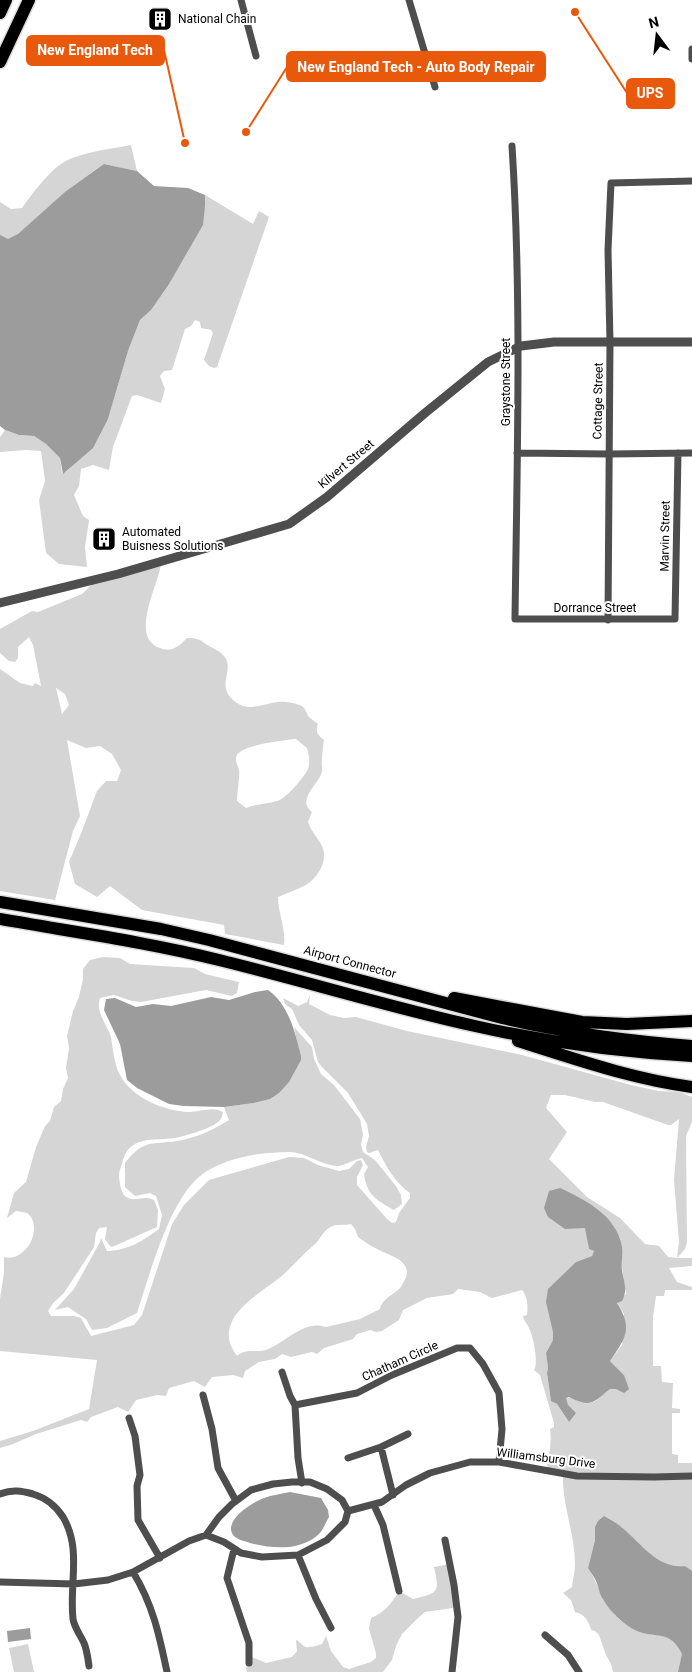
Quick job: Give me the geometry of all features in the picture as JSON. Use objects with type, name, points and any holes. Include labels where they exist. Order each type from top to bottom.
[{"type":"highway","points":[[0,13],[6,0]]},
{"type":"highway","points":[[0,62],[29,0]]},
{"type":"highway","name":"Airport Connector","points":[[0,902],[193,936],[502,1018],[551,1029],[625,1040],[692,1046]]},
{"type":"highway","points":[[0,919],[195,955],[451,1021],[594,1065],[692,1087]]},
{"type":"highway","points":[[404,991],[476,1001],[582,1022],[627,1024],[692,1020]]},
{"type":"highway","points":[[451,1021],[553,1040],[692,1056]]},
{"type":"street","points":[[241,0],[256,56]]},
{"type":"street","points":[[409,0],[434,87]]},
{"type":"street","points":[[692,49],[692,59]]},
{"type":"street","name":"Graystone Street","points":[[512,146],[516,212],[518,347],[515,619]]},
{"type":"street","name":"Cottage Street","points":[[608,620],[610,342],[608,250],[611,183],[692,181]]},
{"type":"street","name":"Kilvert Street","points":[[0,603],[123,572],[289,524],[327,497],[482,367],[518,347],[554,342],[692,342]]},
{"type":"street","points":[[517,453],[692,453]]},
{"type":"street","name":"Marvin Street","points":[[675,619],[678,453]]},
{"type":"street","name":"Dorrance Street","points":[[515,619],[675,619]]},
{"type":"street","name":"Chatham Circle","points":[[295,1405],[357,1393],[392,1375],[458,1348],[470,1348],[483,1364],[499,1393],[502,1429],[498,1462]]},
{"type":"street","points":[[282,1372],[295,1405],[298,1458],[302,1483]]},
{"type":"street","points":[[203,1395],[210,1420],[218,1468],[236,1501]]},
{"type":"street","points":[[129,1418],[135,1436],[140,1475],[137,1486],[138,1520],[160,1558]]},
{"type":"street","points":[[348,1458],[381,1447],[408,1434]]},
{"type":"street","points":[[381,1447],[393,1495]]},
{"type":"street","name":"Williamsburg Drive","points":[[348,1511],[374,1505],[430,1473],[456,1464],[470,1462],[498,1462],[577,1476],[692,1476]]},
{"type":"street","points":[[0,1582],[74,1584],[108,1580],[133,1572],[189,1541],[206,1535],[219,1517],[236,1501],[251,1490],[273,1484],[310,1482],[327,1489],[344,1502],[348,1511],[345,1522],[327,1540],[298,1554],[262,1557],[241,1553],[224,1542],[206,1535]]},
{"type":"street","points":[[0,1494],[22,1490],[39,1496],[57,1508],[68,1526],[73,1545],[74,1622],[86,1646],[89,1666]]},
{"type":"street","points":[[374,1505],[383,1525],[399,1591]]},
{"type":"street","points":[[445,1540],[458,1616],[452,1672]]},
{"type":"street","points":[[234,1549],[227,1578],[249,1643],[249,1663]]},
{"type":"street","points":[[298,1554],[316,1599],[331,1628]]},
{"type":"street","points":[[133,1572],[152,1608],[167,1672]]},
{"type":"street","points":[[545,1635],[568,1655],[579,1672]]},
{"type":"shaded area","points":[[131,145],[137,171],[104,164],[0,272],[0,202],[11,209],[22,208],[47,177],[64,162],[88,153]]},
{"type":"shaded area","points":[[104,164],[137,171],[154,186],[188,188],[205,195],[203,225],[169,284],[151,310],[140,320],[128,351],[108,419],[93,448],[63,474],[60,458],[46,444],[34,436],[19,435],[0,426],[0,235],[8,239],[18,234],[65,192]]},
{"type":"shaded area","points":[[205,195],[253,224],[259,211],[269,217],[217,367],[209,366],[204,360],[213,333],[211,330],[201,328],[200,322],[195,320],[191,326],[185,329],[172,370],[164,371],[160,376],[165,389],[161,403],[137,395],[132,396],[113,447],[109,470],[93,465],[81,469],[79,486],[74,495],[83,516],[89,520],[85,547],[87,567],[59,564],[46,553],[39,500],[45,481],[41,451],[0,452],[0,437],[5,430],[19,435],[34,436],[46,444],[60,458],[62,473],[66,472],[76,462],[108,419],[128,351],[140,320],[151,310],[205,206]]},
{"type":"shaded area","points":[[161,564],[146,623],[147,634],[151,642],[160,648],[168,650],[178,646],[187,638],[200,640],[221,653],[226,659],[228,665],[225,684],[231,698],[237,703],[248,707],[280,702],[300,705],[305,709],[309,717],[318,724],[318,733],[324,740],[322,771],[307,797],[306,803],[312,812],[308,822],[322,846],[324,858],[317,874],[309,883],[278,897],[284,945],[225,934],[224,925],[142,910],[110,886],[97,897],[75,884],[69,862],[97,791],[106,781],[117,781],[121,770],[112,754],[100,746],[86,748],[67,740],[80,816],[73,831],[55,900],[0,891],[0,669],[20,683],[33,686],[35,683],[41,686],[33,645],[29,637],[18,647],[18,658],[15,662],[9,661],[0,653],[0,629],[32,611],[38,612],[82,594],[92,584]],"holes":[[[56,688],[65,694],[69,705],[62,714]],[[296,739],[307,748],[309,762],[307,771],[294,788],[285,797],[273,802],[246,808],[237,801],[239,768],[236,757],[240,751],[273,742]]]},
{"type":"shaded area","points":[[103,957],[120,958],[130,964],[194,968],[205,974],[239,982],[237,993],[232,996],[206,990],[141,1002],[114,995],[100,998],[99,1008],[111,1037],[116,1066],[125,1083],[132,1090],[150,1102],[169,1109],[189,1112],[215,1109],[223,1112],[222,1117],[217,1123],[206,1129],[175,1138],[137,1143],[126,1152],[119,1173],[122,1192],[125,1196],[132,1199],[150,1198],[154,1200],[158,1210],[157,1227],[112,1247],[105,1239],[107,1227],[99,1228],[96,1233],[94,1247],[64,1293],[53,1303],[48,1311],[51,1316],[74,1316],[81,1318],[91,1336],[134,1325],[142,1315],[172,1224],[184,1205],[209,1180],[289,1157],[304,1158],[318,1165],[339,1171],[349,1169],[357,1161],[361,1160],[363,1165],[357,1177],[357,1185],[392,1223],[396,1222],[399,1213],[410,1198],[410,1193],[395,1179],[378,1150],[367,1152],[366,1147],[369,1136],[367,1124],[348,1093],[318,1062],[312,1040],[299,1025],[292,1009],[285,1004],[283,998],[298,1006],[307,1002],[310,995],[309,1004],[330,1015],[344,1018],[356,1017],[407,1031],[522,1055],[631,1085],[659,1091],[679,1092],[692,1097],[692,1122],[686,1136],[687,1242],[685,1249],[677,1258],[692,1258],[692,1266],[669,1268],[677,1282],[692,1287],[692,1290],[665,1290],[664,1296],[656,1296],[653,1317],[653,1366],[661,1366],[662,1382],[673,1383],[672,1408],[680,1409],[680,1413],[672,1413],[672,1454],[678,1455],[678,1463],[692,1463],[692,1572],[685,1566],[667,1564],[658,1559],[643,1548],[622,1527],[595,1527],[595,1540],[588,1568],[614,1614],[620,1620],[641,1632],[666,1636],[677,1645],[681,1650],[682,1656],[682,1663],[678,1672],[613,1672],[599,1635],[591,1630],[584,1616],[575,1612],[571,1600],[563,1593],[572,1587],[575,1564],[573,1542],[564,1497],[563,1475],[545,1474],[550,1452],[550,1429],[554,1427],[554,1423],[540,1375],[534,1370],[536,1361],[535,1348],[530,1330],[523,1316],[527,1315],[527,1305],[522,1290],[492,1298],[480,1292],[458,1289],[453,1294],[427,1298],[403,1310],[399,1320],[382,1331],[370,1330],[357,1334],[353,1339],[324,1348],[317,1354],[312,1352],[291,1357],[282,1354],[275,1359],[259,1362],[245,1371],[243,1378],[233,1375],[212,1377],[205,1387],[194,1381],[169,1388],[166,1396],[157,1395],[136,1400],[128,1412],[118,1407],[91,1417],[87,1422],[81,1420],[0,1448],[0,1441],[33,1431],[89,1409],[97,1360],[0,1351],[0,1299],[4,1273],[4,1257],[11,1258],[23,1252],[32,1240],[34,1233],[31,1216],[27,1213],[16,1211],[7,1218],[14,1193],[26,1182],[36,1147],[45,1126],[50,1121],[54,1107],[61,1101],[63,1089],[68,1078],[66,1068],[69,1048],[67,1036],[73,1011],[79,997],[83,969],[90,960]],"holes":[[[551,1095],[565,1095],[603,1102],[668,1125],[679,1119],[674,1180],[679,1242],[677,1258],[668,1257],[659,1246],[645,1244],[620,1218],[587,1197],[549,1159],[567,1132],[546,1108]],[[351,1224],[358,1237],[401,1261],[407,1274],[401,1287],[386,1299],[380,1309],[360,1319],[326,1327],[310,1326],[266,1350],[248,1351],[237,1356],[231,1345],[229,1333],[231,1324],[240,1310],[284,1274],[316,1243],[327,1229],[334,1226]],[[586,1228],[622,1247],[622,1268],[626,1294],[617,1302],[624,1314],[622,1345],[610,1361],[624,1375],[616,1389],[610,1389],[599,1399],[591,1403],[583,1403],[566,1398],[569,1422],[557,1404],[551,1400],[546,1353],[553,1340],[553,1325],[576,1262],[592,1256],[594,1251],[589,1249]]]},
{"type":"shaded area","points":[[268,990],[286,1011],[301,1056],[301,1060],[289,1082],[279,1093],[270,1099],[224,1107],[184,1106],[169,1104],[137,1088],[127,1080],[120,1044],[104,1010],[106,999],[115,998],[136,1007],[153,1004],[171,1006],[211,997],[229,1000]]},
{"type":"shaded area","points":[[294,1027],[312,1047],[314,1059],[321,1074],[334,1085],[360,1119],[363,1134],[361,1145],[363,1152],[375,1160],[396,1186],[401,1195],[402,1204],[394,1210],[373,1196],[365,1181],[364,1174],[368,1167],[362,1158],[337,1166],[289,1152],[257,1154],[234,1159],[204,1173],[192,1184],[181,1199],[163,1237],[137,1313],[107,1328],[92,1330],[86,1319],[68,1307],[55,1310],[74,1289],[101,1238],[107,1251],[122,1249],[135,1244],[159,1229],[162,1215],[156,1196],[150,1193],[135,1196],[125,1187],[125,1163],[137,1150],[148,1144],[191,1138],[223,1124],[229,1120],[224,1107],[270,1099],[301,1060]]},
{"type":"shaded area","points":[[560,1188],[599,1210],[614,1226],[619,1236],[622,1247],[625,1290],[622,1301],[617,1303],[625,1319],[626,1333],[610,1361],[624,1375],[629,1389],[624,1393],[616,1389],[610,1389],[595,1401],[587,1403],[569,1397],[566,1398],[568,1405],[576,1413],[569,1422],[557,1404],[551,1401],[546,1353],[553,1340],[553,1332],[546,1302],[548,1289],[576,1262],[592,1256],[594,1251],[589,1249],[585,1228],[565,1229],[548,1217],[544,1208],[549,1191]]},
{"type":"shaded area","points":[[290,1492],[321,1498],[328,1510],[329,1517],[319,1534],[312,1540],[295,1546],[268,1547],[250,1543],[233,1535],[232,1523],[241,1512],[264,1498]]},
{"type":"shaded area","points":[[604,1516],[622,1527],[644,1549],[659,1560],[667,1564],[685,1566],[692,1571],[692,1672],[678,1672],[682,1654],[673,1641],[632,1628],[613,1613],[602,1597],[595,1579],[588,1568],[595,1540],[595,1527]]},
{"type":"shaded area","points":[[450,1564],[459,1607],[425,1612],[402,1634],[392,1660],[383,1672],[247,1672],[246,1668],[252,1657],[266,1663],[292,1657],[297,1651],[296,1640],[310,1647],[322,1644],[326,1636],[331,1651],[343,1667],[349,1669],[371,1662],[376,1658],[376,1653],[369,1629],[371,1618],[387,1607],[399,1591],[413,1599],[432,1593],[437,1587],[434,1567]]},
{"type":"shaded area","points":[[30,1628],[31,1639],[8,1642],[7,1631]]},
{"type":"shaded area","points":[[28,1644],[34,1672],[14,1672],[9,1648]]},
{"type":"place","name":"UPS","points":[[575,12]]},
{"type":"place","name":"National Chain","points":[[160,19]]},
{"type":"place","name":"New England Tech - Auto Body Repair","points":[[246,132]]},
{"type":"place","name":"New England Tech","points":[[185,143]]},
{"type":"place","name":"Automated Buisness Solutions","points":[[104,539]]}]
